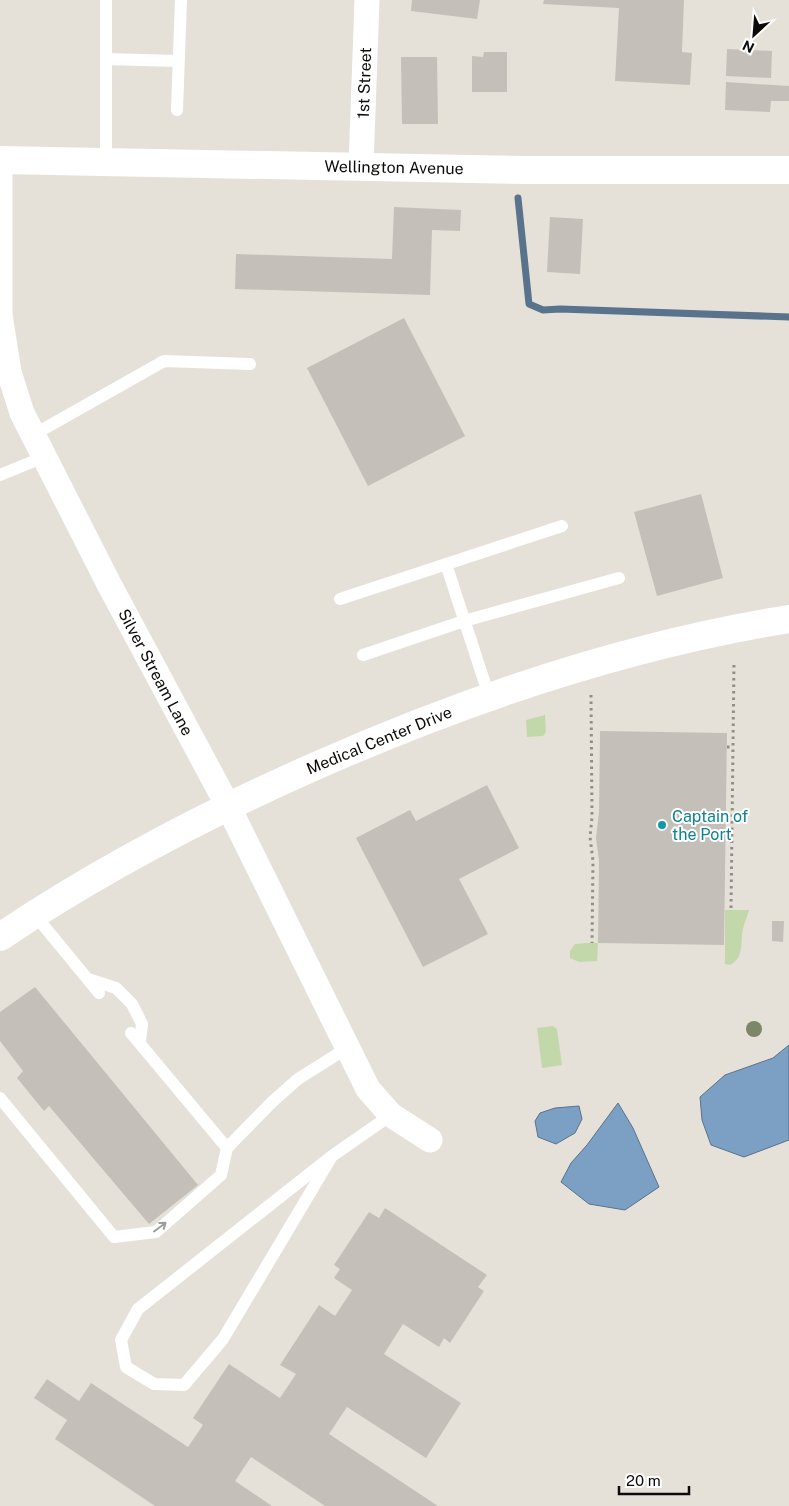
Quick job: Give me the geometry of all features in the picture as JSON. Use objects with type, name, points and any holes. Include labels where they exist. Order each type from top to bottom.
[{"type":"street","name":"1st Street","points":[[362,167],[366,0]]},
{"type":"street","name":"Wellington Avenue","points":[[0,160],[676,171],[789,170]]},
{"type":"street","name":"Silver Stream Lane","points":[[0,160],[0,315],[2,353],[22,413],[110,586],[228,806],[346,1048],[368,1089],[391,1115],[430,1140]]},
{"type":"street","name":"Medical Center Drive","points":[[0,937],[34,914],[108,870],[228,806],[360,746],[489,696],[560,673],[667,644],[789,619]]},
{"type":"lane","points":[[106,0],[106,161]]},
{"type":"lane","points":[[177,110],[181,0]]},
{"type":"lane","points":[[106,59],[178,62]]},
{"type":"lane","points":[[0,475],[39,446],[164,361],[250,364]]},
{"type":"lane","points":[[340,599],[562,526]]},
{"type":"lane","points":[[446,564],[489,696]]},
{"type":"lane","points":[[363,655],[464,621],[619,578]]},
{"type":"lane","points":[[34,914],[99,993]]},
{"type":"lane","points":[[87,979],[116,988],[132,1004],[142,1024],[140,1042]]},
{"type":"lane","points":[[131,1033],[227,1148]]},
{"type":"lane","points":[[0,1098],[114,1237],[156,1232],[221,1175],[227,1148],[272,1102],[298,1079],[346,1048]]},
{"type":"lane","points":[[332,1156],[223,1339],[184,1386],[154,1384],[126,1367],[121,1340],[138,1309],[332,1156],[391,1115]]},
{"type":"path","points":[[731,908],[734,662]]},
{"type":"path","points":[[591,695],[592,817],[590,837],[593,861],[592,943]]},
{"type":"path","points":[[727,747],[733,748]]},
{"type":"green space","points":[[545,715],[546,732],[543,736],[527,737],[526,720]]},
{"type":"green space","points":[[725,910],[749,910],[744,923],[740,953],[735,962],[730,965],[725,964]]},
{"type":"green space","points":[[598,943],[597,961],[579,962],[570,958],[570,951],[575,944]]},
{"type":"green space","points":[[553,1026],[557,1029],[562,1065],[542,1068],[537,1028]]},
{"type":"water","points":[[789,1045],[789,1140],[744,1157],[711,1145],[702,1120],[700,1097],[725,1075],[773,1058]]},
{"type":"water","points":[[618,1103],[633,1128],[659,1187],[625,1210],[589,1204],[561,1182],[571,1163]]},
{"type":"water","points":[[579,1106],[582,1119],[575,1133],[556,1144],[538,1137],[535,1121],[540,1113],[555,1108]]},
{"type":"building","points":[[412,0],[480,0],[477,19],[411,11]]},
{"type":"building","points":[[544,0],[684,0],[682,52],[692,53],[690,85],[615,81],[619,8],[543,4]]},
{"type":"building","points":[[727,49],[772,51],[771,78],[726,76]]},
{"type":"building","points":[[484,52],[507,52],[507,92],[472,92],[472,56],[483,57]]},
{"type":"building","points":[[401,57],[437,57],[438,124],[402,124]]},
{"type":"building","points":[[726,82],[789,86],[789,101],[771,101],[770,112],[725,110]]},
{"type":"building","points":[[394,207],[461,210],[460,231],[432,230],[430,295],[235,289],[236,254],[392,259]]},
{"type":"building","points":[[550,217],[583,219],[580,274],[547,272]]},
{"type":"building","points":[[404,318],[465,436],[368,486],[307,368]]},
{"type":"building","points":[[701,494],[723,578],[657,596],[634,512]]},
{"type":"building","name":"Captain of the Port","points":[[600,731],[727,733],[724,945],[598,943],[599,861],[596,838],[599,812]]},
{"type":"building","points":[[487,785],[519,848],[459,879],[488,934],[423,967],[356,838],[410,810],[416,821]]},
{"type":"building","points":[[772,921],[784,921],[783,942],[772,941]]},
{"type":"building","points":[[35,987],[198,1185],[149,1224],[49,1106],[44,1111],[17,1078],[23,1071],[0,1041],[0,1012]]},
{"type":"building","points":[[385,1208],[487,1275],[478,1287],[484,1291],[450,1343],[444,1338],[439,1347],[403,1324],[384,1354],[461,1403],[426,1458],[347,1407],[329,1434],[438,1506],[325,1506],[251,1457],[235,1481],[272,1506],[155,1506],[55,1439],[67,1420],[34,1398],[47,1379],[79,1401],[91,1383],[188,1447],[203,1425],[193,1418],[229,1364],[280,1398],[296,1374],[280,1365],[319,1305],[335,1316],[352,1290],[334,1278],[340,1269],[334,1265],[369,1212],[379,1218]]},
{"type":"waterway","points":[[518,198],[529,304],[543,310],[789,317]]},
{"type":"place","name":"Captain of the Port","points":[[662,825]]}]
